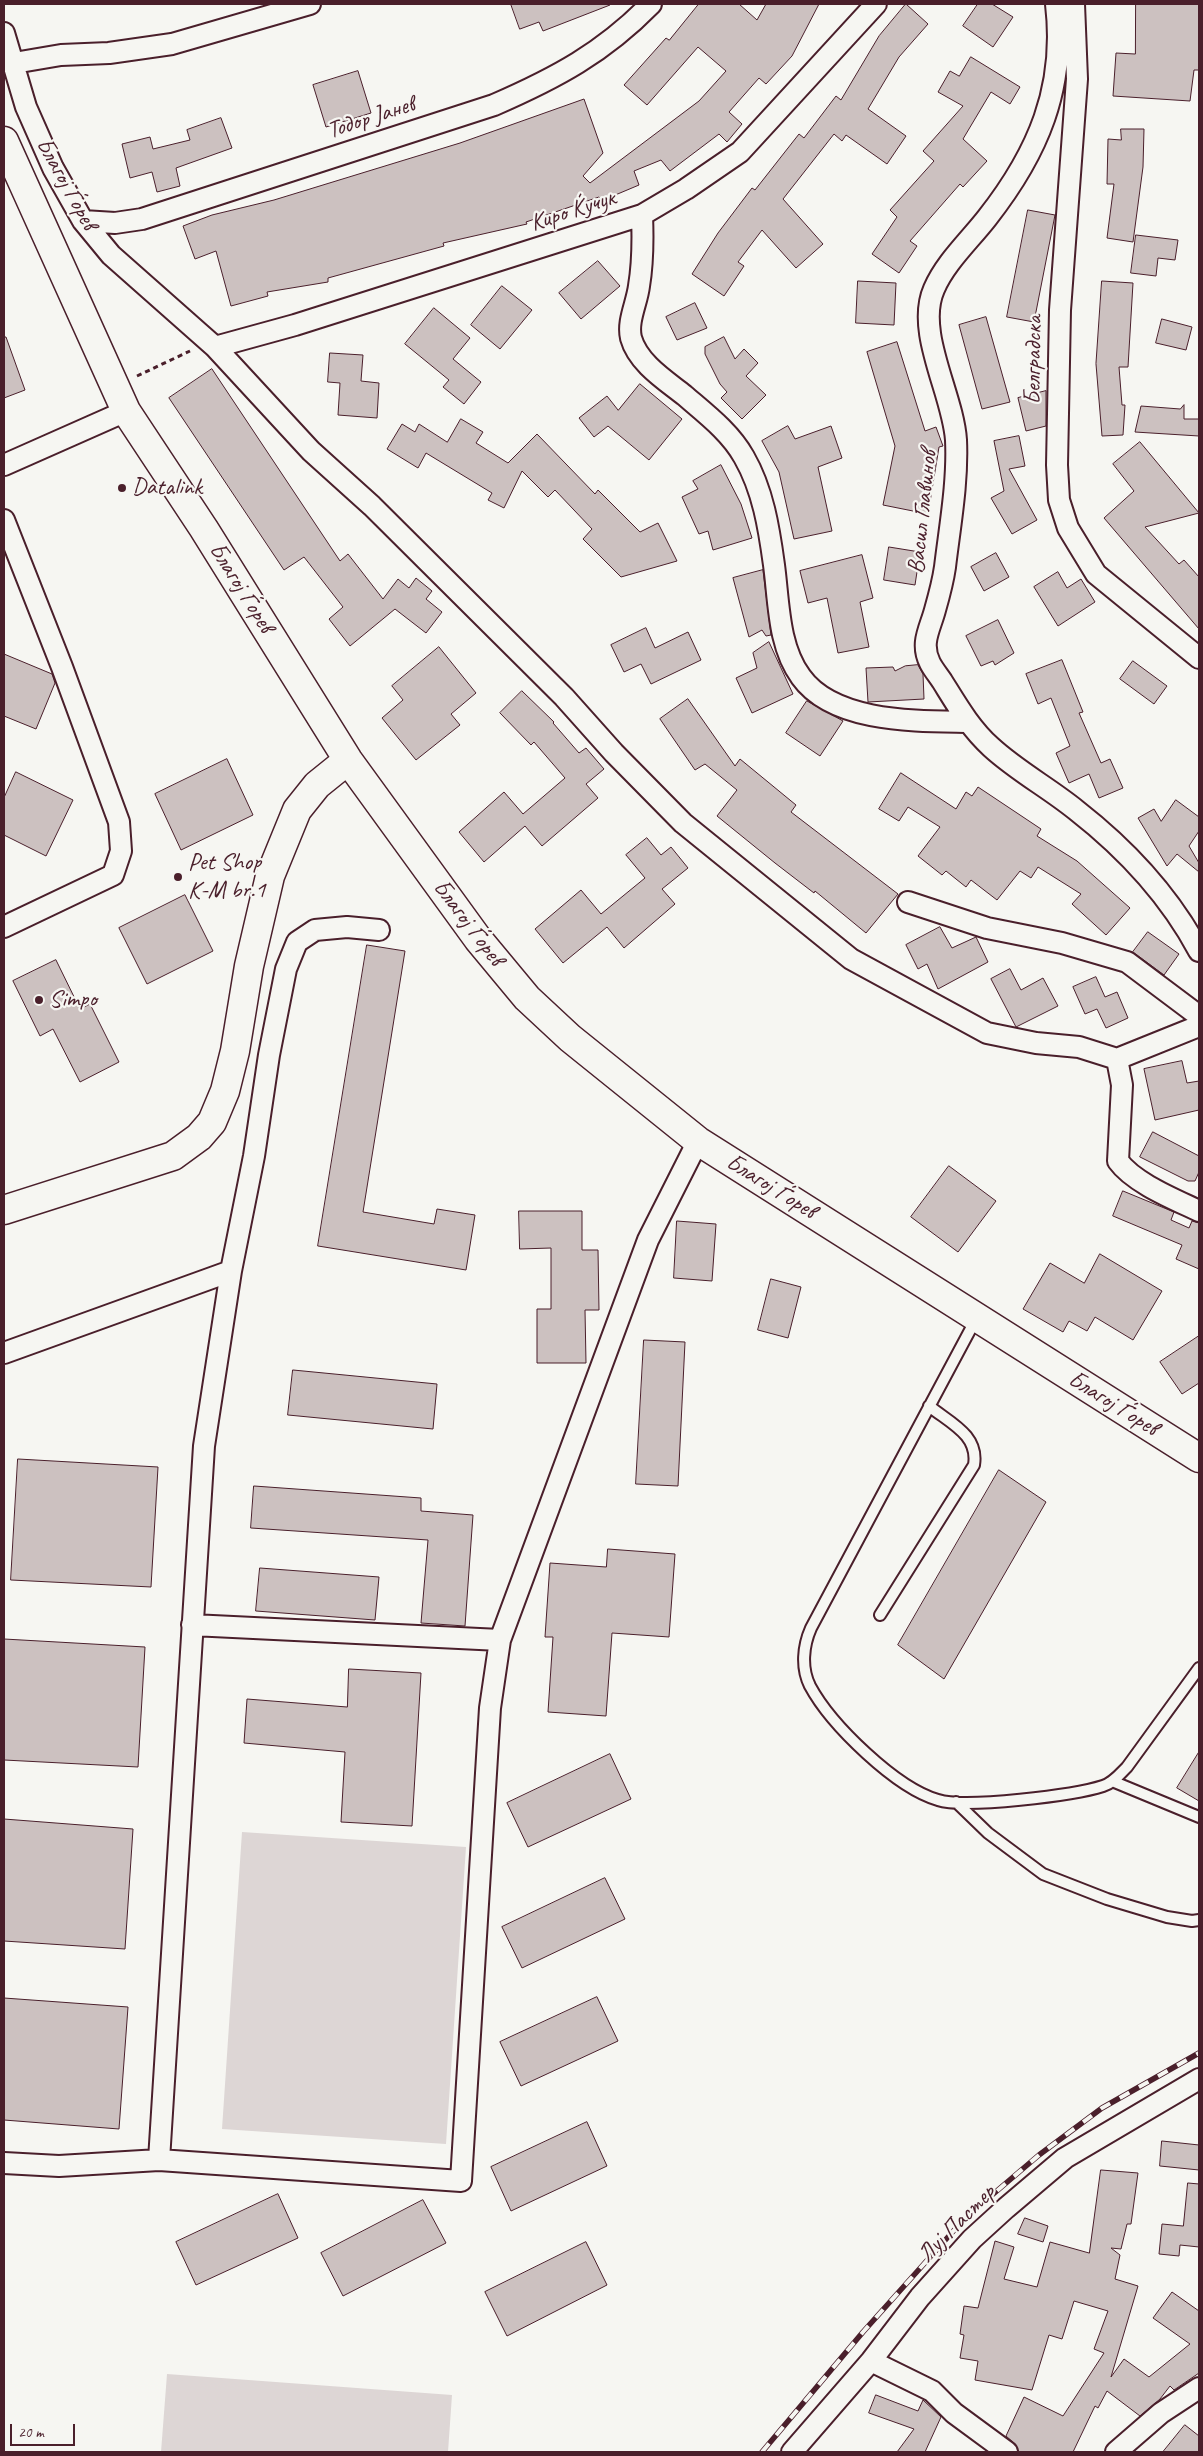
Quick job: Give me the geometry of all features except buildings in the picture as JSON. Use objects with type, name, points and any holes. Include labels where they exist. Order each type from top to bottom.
[{"type":"main road","name":"Благој Ѓорев","points":[[4,141],[121,399],[348,760],[478,939],[527,998],[570,1038],[698,1141],[1199,1458]]},
{"type":"main road","points":[[4,1210],[173,1156],[199,1137],[212,1122],[226,1091],[235,1051],[249,966],[270,876],[297,810],[317,786],[348,760]]},
{"type":"street","points":[[14,63],[61,55],[109,53],[172,44],[310,4]]},
{"type":"street","name":"Тодор Јанев","points":[[83,221],[114,223],[142,219],[494,105],[547,82],[589,57],[632,22],[650,4]]},
{"type":"street","name":"Киро Ќучук","points":[[212,345],[295,325],[642,215],[694,184],[740,152],[876,4]]},
{"type":"street","name":"Васил Главинов","points":[[1056,4],[1058,56],[1052,95],[1034,148],[995,208],[942,273],[933,290],[928,308],[930,333],[956,438],[954,500],[944,574],[927,632],[925,650],[930,664],[967,722],[992,748],[1076,810],[1116,844],[1150,879],[1176,912],[1199,951]]},
{"type":"street","name":"Белградска","points":[[1074,4],[1077,79],[1060,310],[1057,465],[1059,500],[1068,528],[1096,574],[1199,658]]},
{"type":"street","name":"Благој Ѓорев","points":[[4,33],[26,107],[53,168],[83,221],[111,255],[212,345],[311,451],[372,506],[558,691],[614,753],[684,823],[851,959],[987,1033],[1036,1043],[1079,1047],[1117,1059]]},
{"type":"street","points":[[642,215],[643,252],[639,288],[630,325],[631,338],[638,352],[656,375],[729,434],[744,457],[764,503],[786,648],[801,678],[819,694],[870,716],[904,721],[967,722]]},
{"type":"street","points":[[4,465],[121,399]]},
{"type":"street","points":[[4,520],[119,822],[121,851],[113,875],[4,927]]},
{"type":"street","points":[[908,902],[987,928],[1062,943],[1127,962],[1199,1016]]},
{"type":"street","points":[[159,2160],[204,1446],[231,1271],[254,1156],[269,1055],[286,969],[297,942],[315,930],[348,927],[379,930]]},
{"type":"street","points":[[1199,1026],[1117,1059],[1122,1085],[1118,1161],[1124,1169],[1155,1189],[1199,1211]]},
{"type":"street","points":[[4,2163],[59,2166],[159,2160],[460,2182],[490,1708],[500,1640],[648,1240],[698,1141]]},
{"type":"street","points":[[4,1353],[231,1271]]},
{"type":"street","points":[[192,1625],[500,1640]]},
{"type":"street","name":"Луј Пастер","points":[[792,2452],[871,2360],[920,2297],[972,2240],[1006,2208],[1065,2158],[1199,2079]]},
{"type":"street","points":[[871,2360],[932,2391],[954,2413],[1007,2452]]},
{"type":"street","points":[[1116,2452],[1161,2413],[1199,2388]]},
{"type":"lane","points":[[977,1317],[804,1642],[805,1668],[810,1685],[852,1740],[899,1781],[938,1801],[973,1803],[1054,1795],[1104,1786],[1127,1767],[1199,1668]]},
{"type":"lane","points":[[880,1615],[974,1466],[976,1455],[971,1440],[929,1406]]},
{"type":"lane","points":[[1112,1781],[1199,1817]]},
{"type":"lane","points":[[956,1802],[988,1833],[1043,1874],[1107,1899],[1158,1914],[1192,1921],[1199,1920]]},
{"type":"path","points":[[121,399],[212,345]]},
{"type":"shaded area","points":[[242,1832],[466,1847],[446,2144],[222,2129]]},
{"type":"shaded area","points":[[167,2374],[452,2395],[448,2452],[161,2452]]},
{"type":"railway","points":[[762,2452],[863,2332],[965,2218],[1039,2155],[1102,2108],[1199,2053]]},
{"type":"place","name":"Datalink","points":[[122,488]]},
{"type":"place","name":"Pet Shop K-M br.1","points":[[178,877]]},
{"type":"place","name":"Simpo","points":[[39,1000]]}]
